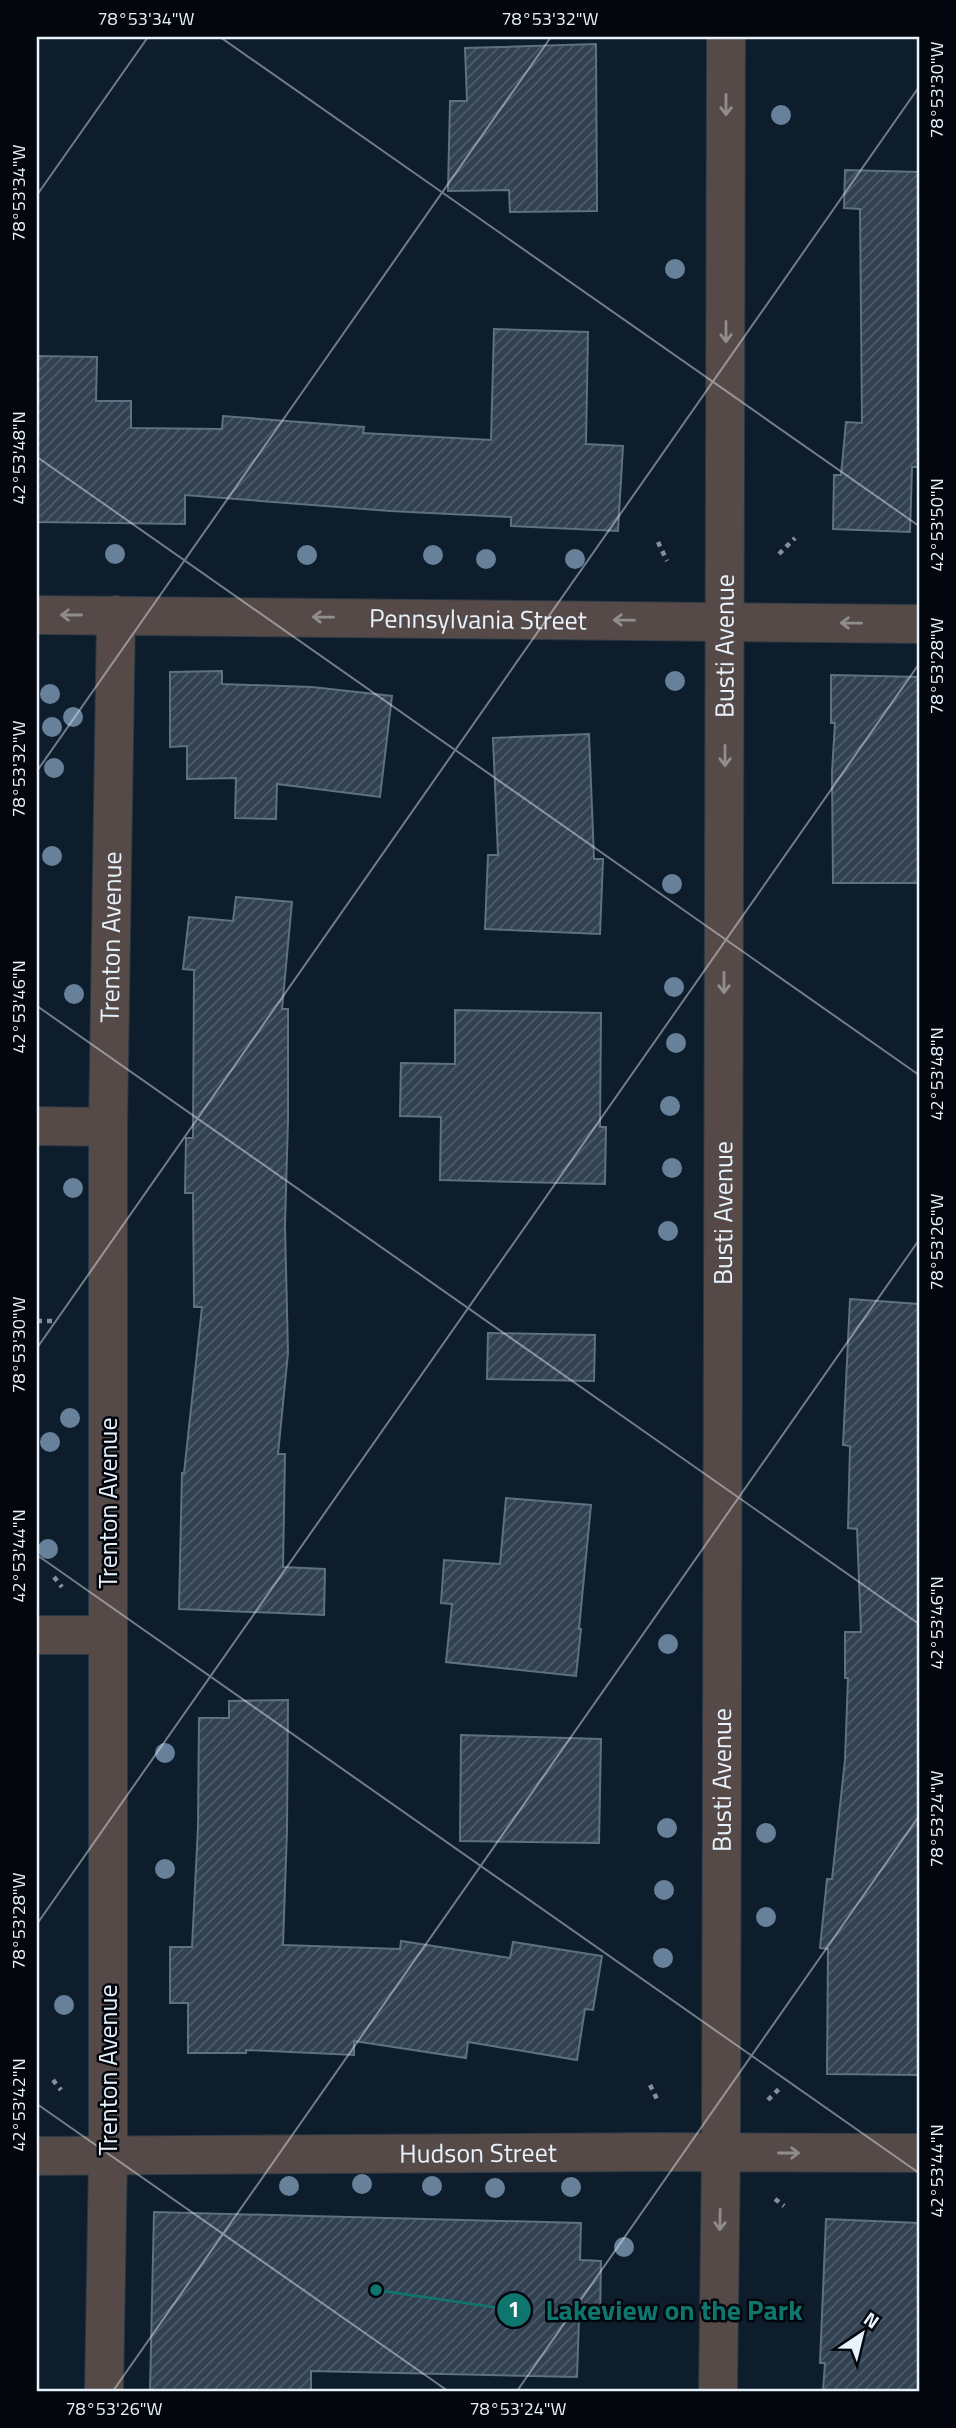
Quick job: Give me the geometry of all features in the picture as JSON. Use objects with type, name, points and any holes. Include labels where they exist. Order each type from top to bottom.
[{"type":"street","name":"Busti Avenue","points":[[718,2391],[721,2152],[726,37]]},
{"type":"street","name":"Pennsylvania Street","points":[[37,615],[919,624]]},
{"type":"street","name":"Trenton Avenue","points":[[104,2391],[108,2156],[108,1127],[116,615]]},
{"type":"street","points":[[37,1126],[108,1127]]},
{"type":"street","points":[[37,1635],[108,1635]]},
{"type":"street","name":"Hudson Street","points":[[37,2156],[919,2153]]},
{"type":"path","points":[[779,554],[794,538]]},
{"type":"path","points":[[658,542],[667,561]]},
{"type":"path","points":[[37,1321],[56,1321]]},
{"type":"path","points":[[54,1577],[62,1587]]},
{"type":"path","points":[[53,2080],[65,2095]]},
{"type":"path","points":[[650,2084],[659,2103]]},
{"type":"path","points":[[768,2100],[782,2086]]},
{"type":"path","points":[[772,2196],[784,2206]]},
{"type":"building","points":[[596,44],[597,211],[510,212],[509,190],[448,191],[450,101],[467,101],[465,48]]},
{"type":"building","points":[[845,170],[919,172],[919,467],[912,467],[910,532],[833,529],[834,475],[841,475],[846,422],[862,423],[860,209],[844,208]]},
{"type":"building","points":[[494,329],[588,332],[586,444],[623,446],[618,531],[511,526],[511,517],[390,511],[185,495],[185,524],[37,522],[37,356],[97,357],[96,401],[131,401],[131,428],[222,429],[223,416],[364,427],[363,433],[491,440]]},
{"type":"building","points":[[222,671],[222,684],[312,687],[392,696],[380,797],[277,784],[276,819],[235,818],[236,778],[187,779],[187,746],[170,747],[170,672]]},
{"type":"building","points":[[831,675],[919,677],[919,883],[833,883],[832,772],[835,723],[831,723]]},
{"type":"building","points":[[589,734],[594,859],[603,859],[600,934],[485,929],[488,855],[498,855],[493,738]]},
{"type":"building","points":[[236,897],[292,902],[282,1009],[288,1009],[285,1225],[288,1353],[278,1454],[285,1454],[283,1567],[325,1569],[324,1615],[179,1609],[182,1473],[202,1307],[194,1307],[193,1193],[185,1193],[186,1138],[193,1138],[194,970],[183,969],[189,917],[233,921]]},
{"type":"building","points":[[455,1010],[601,1013],[600,1127],[606,1127],[605,1184],[440,1180],[441,1117],[400,1116],[401,1063],[455,1064]]},
{"type":"building","points":[[850,1299],[919,1304],[919,2075],[827,2074],[828,1949],[820,1948],[827,1879],[832,1879],[845,1760],[848,1678],[845,1678],[845,1632],[861,1632],[857,1529],[848,1528],[850,1446],[843,1445]]},
{"type":"building","points":[[488,1333],[595,1335],[594,1381],[487,1379]]},
{"type":"building","points":[[506,1498],[591,1505],[576,1676],[446,1662],[452,1604],[441,1603],[444,1560],[500,1564]]},
{"type":"building","points":[[288,1700],[283,1945],[400,1949],[401,1941],[510,1958],[513,1942],[602,1956],[593,2010],[585,2009],[577,2060],[468,2042],[466,2058],[354,2041],[354,2055],[246,2050],[246,2053],[188,2053],[188,2003],[170,2003],[170,1947],[192,1947],[198,1827],[199,1718],[229,1718],[229,1701]]},
{"type":"building","points":[[461,1735],[601,1739],[599,1843],[460,1841]]},
{"type":"building","points":[[154,2212],[581,2223],[580,2260],[601,2261],[600,2320],[579,2319],[577,2377],[311,2371],[311,2391],[150,2391]]},
{"type":"building","points":[[826,2219],[919,2223],[919,2391],[823,2391],[825,2363],[820,2363]]},
{"type":"place","name":"Lakeview on the Park","points":[[376,2290]]}]
